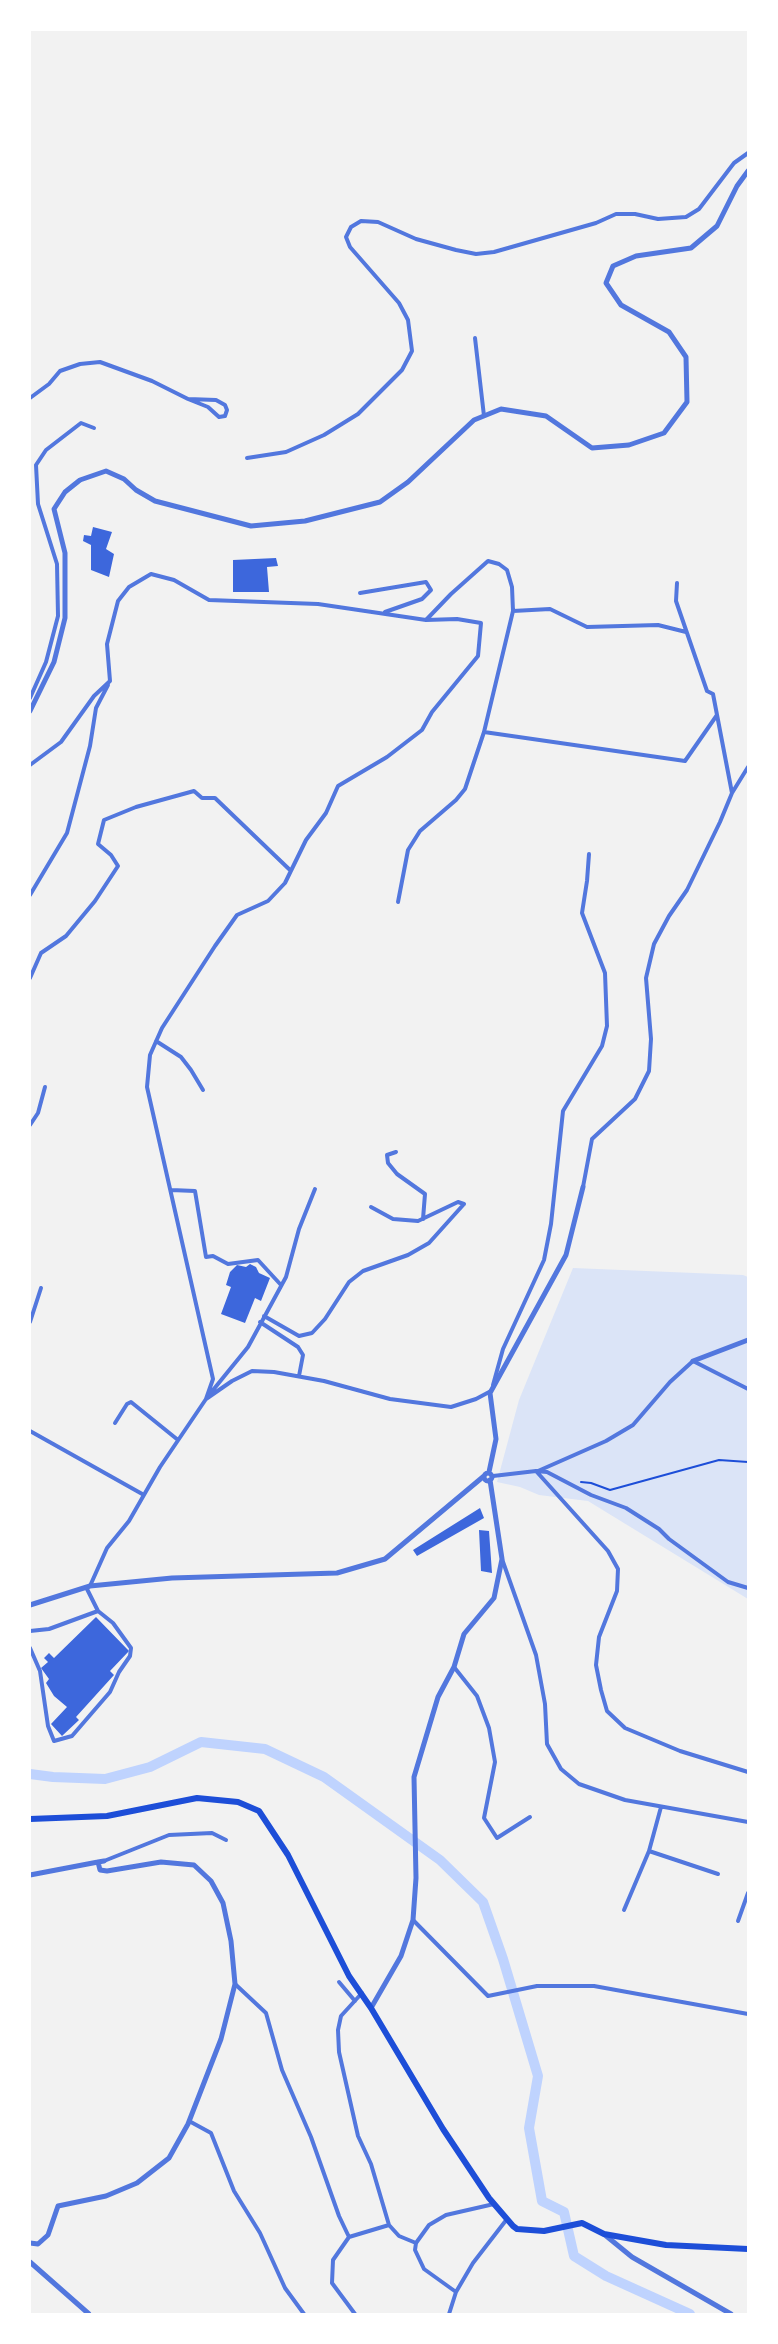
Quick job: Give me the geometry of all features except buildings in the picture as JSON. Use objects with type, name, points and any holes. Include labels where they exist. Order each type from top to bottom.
[{"type":"main road","points":[[30,1819],[107,1816],[197,1798],[238,1802],[259,1811],[288,1855],[349,1976],[372,2008],[443,2129],[494,2204],[517,2228],[544,2231],[582,2223],[604,2234],[666,2245],[748,2249]]},
{"type":"street","points":[[247,458],[286,452],[324,435],[358,414],[402,370],[412,351],[408,320],[399,303],[350,247],[346,237],[351,227],[361,221],[378,222],[416,239],[476,254],[494,252],[596,222],[616,214],[635,214],[658,219],[686,217],[699,209],[734,163],[748,153]]},
{"type":"street","points":[[30,711],[54,662],[65,618],[66,553],[54,509],[65,492],[80,480],[106,471],[124,479],[136,490],[155,501],[250,526],[305,520],[380,502],[408,482],[474,420],[501,409],[546,416],[592,448],[628,445],[664,433],[687,402],[686,356],[669,332],[621,305],[606,283],[613,266],[636,256],[691,248],[717,226],[737,186],[748,171]]},
{"type":"street","points":[[475,338],[484,416]]},
{"type":"street","points":[[30,398],[49,384],[60,371],[80,364],[100,362],[152,381],[188,399],[208,407],[219,417],[225,416],[227,410],[225,405],[216,400],[188,399]]},
{"type":"street","points":[[30,698],[46,662],[58,616],[57,564],[38,504],[36,465],[46,450],[81,424],[94,428]]},
{"type":"street","points":[[398,902],[408,850],[420,831],[456,800],[465,789],[484,732],[514,611],[512,588],[507,570],[499,564],[488,561],[450,594],[426,620]]},
{"type":"street","points":[[30,895],[67,833],[90,746],[96,708],[110,681],[107,644],[118,601],[129,587],[151,574],[174,580],[209,600],[318,604],[426,620],[457,619],[481,623],[478,656],[432,712],[422,730],[388,757],[338,786],[326,813],[306,840],[285,883],[268,901],[237,915],[215,946],[156,1041],[150,1054],[147,1087],[213,1379],[206,1398]]},
{"type":"street","points":[[360,593],[426,582],[431,590],[422,599],[383,613]]},
{"type":"street","points":[[677,583],[676,601],[686,632],[707,691],[713,694],[732,793]]},
{"type":"street","points":[[514,611],[550,609],[587,626],[658,626],[686,632]]},
{"type":"street","points":[[30,766],[61,742],[94,696],[110,681]]},
{"type":"street","points":[[484,732],[685,761],[717,715]]},
{"type":"street","points":[[206,1398],[252,1371],[274,1372],[324,1381],[390,1400],[452,1407],[490,1393],[566,1255],[583,1187],[592,1139],[635,1099],[650,1071],[651,1039],[646,978],[654,944],[669,916],[687,890],[732,793],[748,767]]},
{"type":"street","points":[[30,978],[41,953],[66,936],[95,901],[118,866],[111,855],[98,844],[104,820],[136,807],[194,791],[202,798],[215,798],[291,871]]},
{"type":"street","points":[[588,854],[587,881],[582,913],[605,973],[607,1026],[602,1046],[563,1111],[551,1224],[544,1260],[503,1349],[490,1393],[496,1439],[489,1476],[502,1558],[536,1655],[545,1704],[547,1744],[561,1769],[579,1784],[625,1800],[748,1822]]},
{"type":"street","points":[[156,1041],[181,1057],[203,1090]]},
{"type":"street","points":[[30,1125],[38,1113],[45,1087]]},
{"type":"street","points":[[396,1152],[387,1155],[388,1164],[397,1174],[424,1194],[423,1219]]},
{"type":"street","points":[[30,1648],[40,1671],[48,1726],[54,1741],[72,1736],[110,1692],[119,1672],[130,1656],[131,1648],[113,1623],[98,1611],[88,1586],[107,1548],[129,1521],[206,1398],[248,1347],[286,1277],[299,1229],[315,1189]]},
{"type":"street","points":[[171,1190],[195,1191],[206,1257],[213,1256],[228,1264],[258,1260],[281,1285]]},
{"type":"street","points":[[264,1316],[299,1336],[312,1333],[325,1319],[349,1282],[363,1271],[408,1255],[429,1243],[464,1204],[458,1202],[418,1221],[393,1219],[371,1207]]},
{"type":"street","points":[[30,1322],[41,1288]]},
{"type":"street","points":[[260,1322],[298,1347],[303,1355],[299,1376]]},
{"type":"street","points":[[536,1471],[606,1441],[633,1426],[670,1382],[694,1360],[748,1340]]},
{"type":"street","points":[[694,1360],[748,1389]]},
{"type":"street","points":[[115,1423],[127,1404],[131,1402],[178,1440]]},
{"type":"street","points":[[30,1431],[144,1495]]},
{"type":"street","points":[[536,1471],[608,1551],[618,1569],[616,1590],[599,1638],[596,1665],[608,1711],[625,1728],[680,1751],[748,1772]]},
{"type":"street","points":[[30,1605],[88,1586],[172,1578],[337,1573],[386,1559],[489,1476],[536,1471],[547,1472],[590,1495],[626,1508],[659,1529],[669,1539],[728,1582],[748,1588]]},
{"type":"street","points":[[372,2008],[401,1956],[413,1920],[416,1878],[414,1776],[438,1697],[454,1667],[464,1634],[494,1598],[502,1558]]},
{"type":"street","points":[[30,1631],[49,1629],[98,1611]]},
{"type":"street","points":[[454,1667],[478,1696],[489,1728],[496,1762],[484,1818],[497,1838],[530,1817]]},
{"type":"street","points":[[624,1910],[649,1851],[661,1807]]},
{"type":"street","points":[[30,1875],[104,1861],[169,1835],[212,1834],[226,1840]]},
{"type":"street","points":[[649,1851],[718,1874]]},
{"type":"street","points":[[30,2243],[38,2244],[48,2235],[58,2206],[106,2196],[137,2183],[169,2158],[189,2121],[220,2039],[235,1984],[232,1940],[222,1902],[210,1881],[194,1865],[161,1862],[107,1872],[100,1870],[98,1862]]},
{"type":"street","points":[[738,1921],[748,1893]]},
{"type":"street","points":[[413,1920],[488,1996],[537,1986],[594,1986],[748,2014]]},
{"type":"street","points":[[339,1982],[355,2001]]},
{"type":"street","points":[[235,1984],[266,2013],[282,2070],[311,2137],[349,2237]]},
{"type":"street","points":[[362,1994],[341,2016],[338,2030],[340,2052],[358,2136],[371,2164],[390,2225],[399,2236],[416,2243]]},
{"type":"street","points":[[189,2121],[211,2133],[234,2191],[260,2233],[285,2288],[304,2314]]},
{"type":"street","points":[[456,2292],[424,2269],[415,2250],[416,2243],[429,2225],[446,2215],[494,2204]]},
{"type":"street","points":[[450,2314],[456,2292],[473,2263],[507,2219]]},
{"type":"street","points":[[355,2314],[332,2283],[332,2260],[349,2237],[390,2225]]},
{"type":"street","points":[[604,2234],[632,2257],[731,2314]]},
{"type":"street","points":[[30,2262],[89,2314]]},
{"type":"path","points":[[579,1482],[591,1483],[610,1490],[719,1460],[748,1462]]},
{"type":"shaded area","points":[[573,1268],[743,1275],[748,1277],[748,1599],[588,1501],[539,1495],[520,1487],[497,1482],[519,1400]]},
{"type":"waterway","points":[[30,1774],[105,1779],[150,1767],[201,1742],[265,1749],[324,1777],[440,1860],[483,1902],[503,1959],[538,2076],[529,2128],[542,2201],[564,2212],[574,2256],[606,2276],[690,2314]]}]
